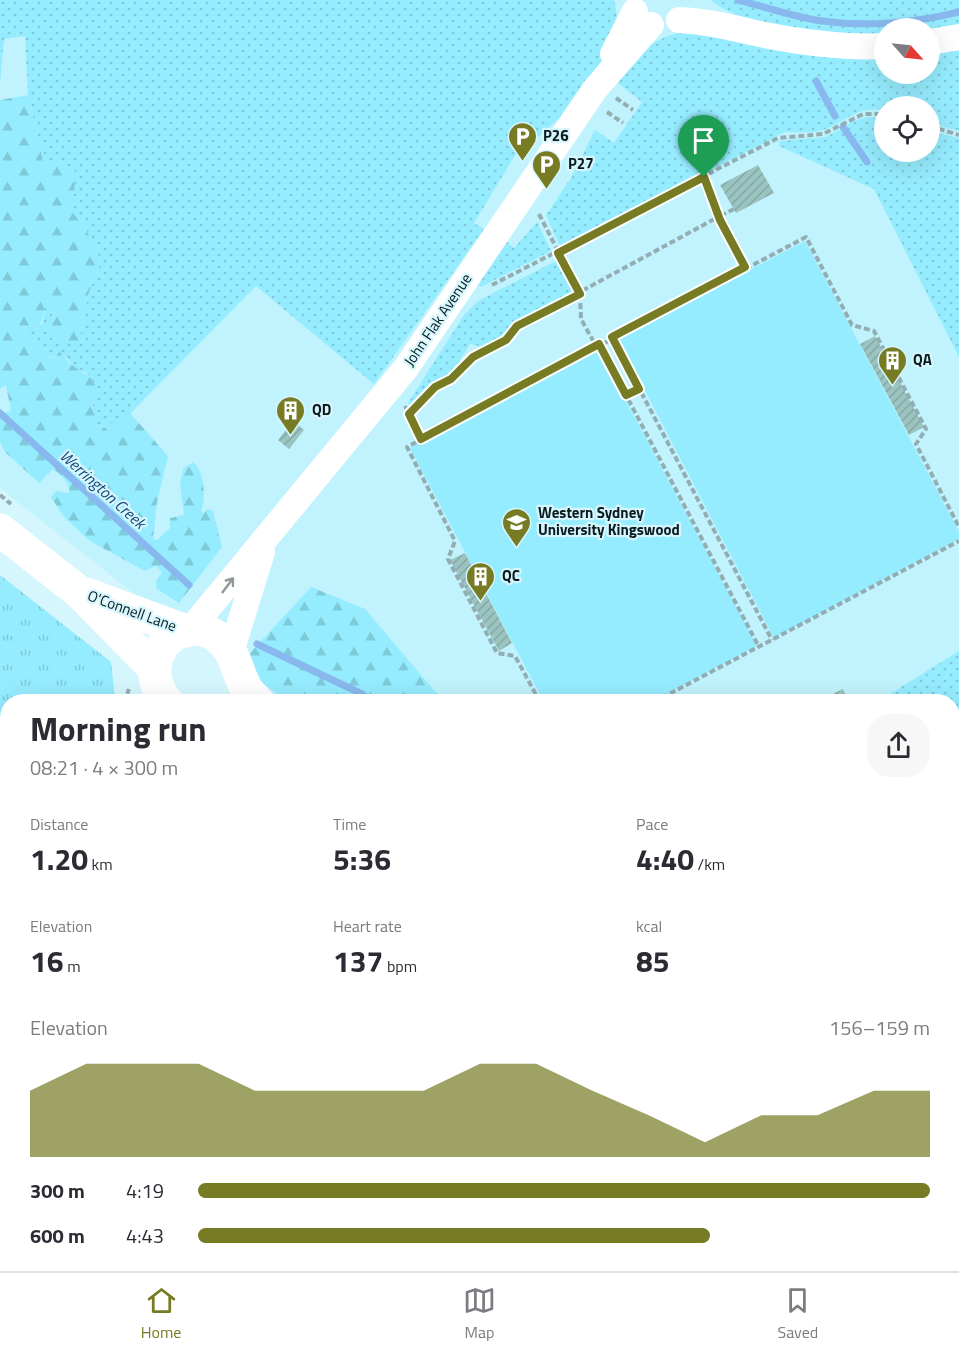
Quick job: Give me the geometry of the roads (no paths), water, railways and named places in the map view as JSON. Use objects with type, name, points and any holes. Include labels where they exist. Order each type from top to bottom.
[{"type":"street","points":[[640,12],[666,26],[686,7],[732,26],[764,35],[816,43],[874,46]]},
{"type":"street","name":"John Flak Avenue","points":[[188,630],[267,540],[406,368],[603,98],[640,12]]},
{"type":"street","points":[[940,40],[959,37]]},
{"type":"street","name":"O'Connell Lane","points":[[9,519],[79,592],[155,689]]},
{"type":"street","name":"John Flak Avenue","points":[[233,655],[267,540]]},
{"type":"street","name":"O'Connell Lane","points":[[79,592],[188,630],[214,634],[233,655]]},
{"type":"street","points":[[155,689],[157,655],[164,644],[188,630]]},
{"type":"street","points":[[227,694],[234,684],[236,672],[233,655]]},
{"type":"street","points":[[233,655],[246,689],[251,694]]},
{"type":"waterway","points":[[738,0],[801,17],[856,24],[926,19],[959,12]]},
{"type":"waterway","points":[[816,81],[835,116]]},
{"type":"waterway","points":[[843,127],[867,162]]},
{"type":"waterway","name":"Werrington Creek","points":[[0,413],[189,585]]},
{"type":"waterway","name":"Werrington Creek","points":[[257,644],[362,694]]},
{"type":"place","name":"P26","points":[[522,162]]},
{"type":"place","name":"P27","points":[[547,190]]},
{"type":"place","name":"QA","points":[[892,386]]},
{"type":"place","name":"QD","points":[[291,436]]},
{"type":"place","name":"Western Sydney University Kingswood","points":[[517,548]]},
{"type":"place","name":"QC","points":[[481,602]]}]
